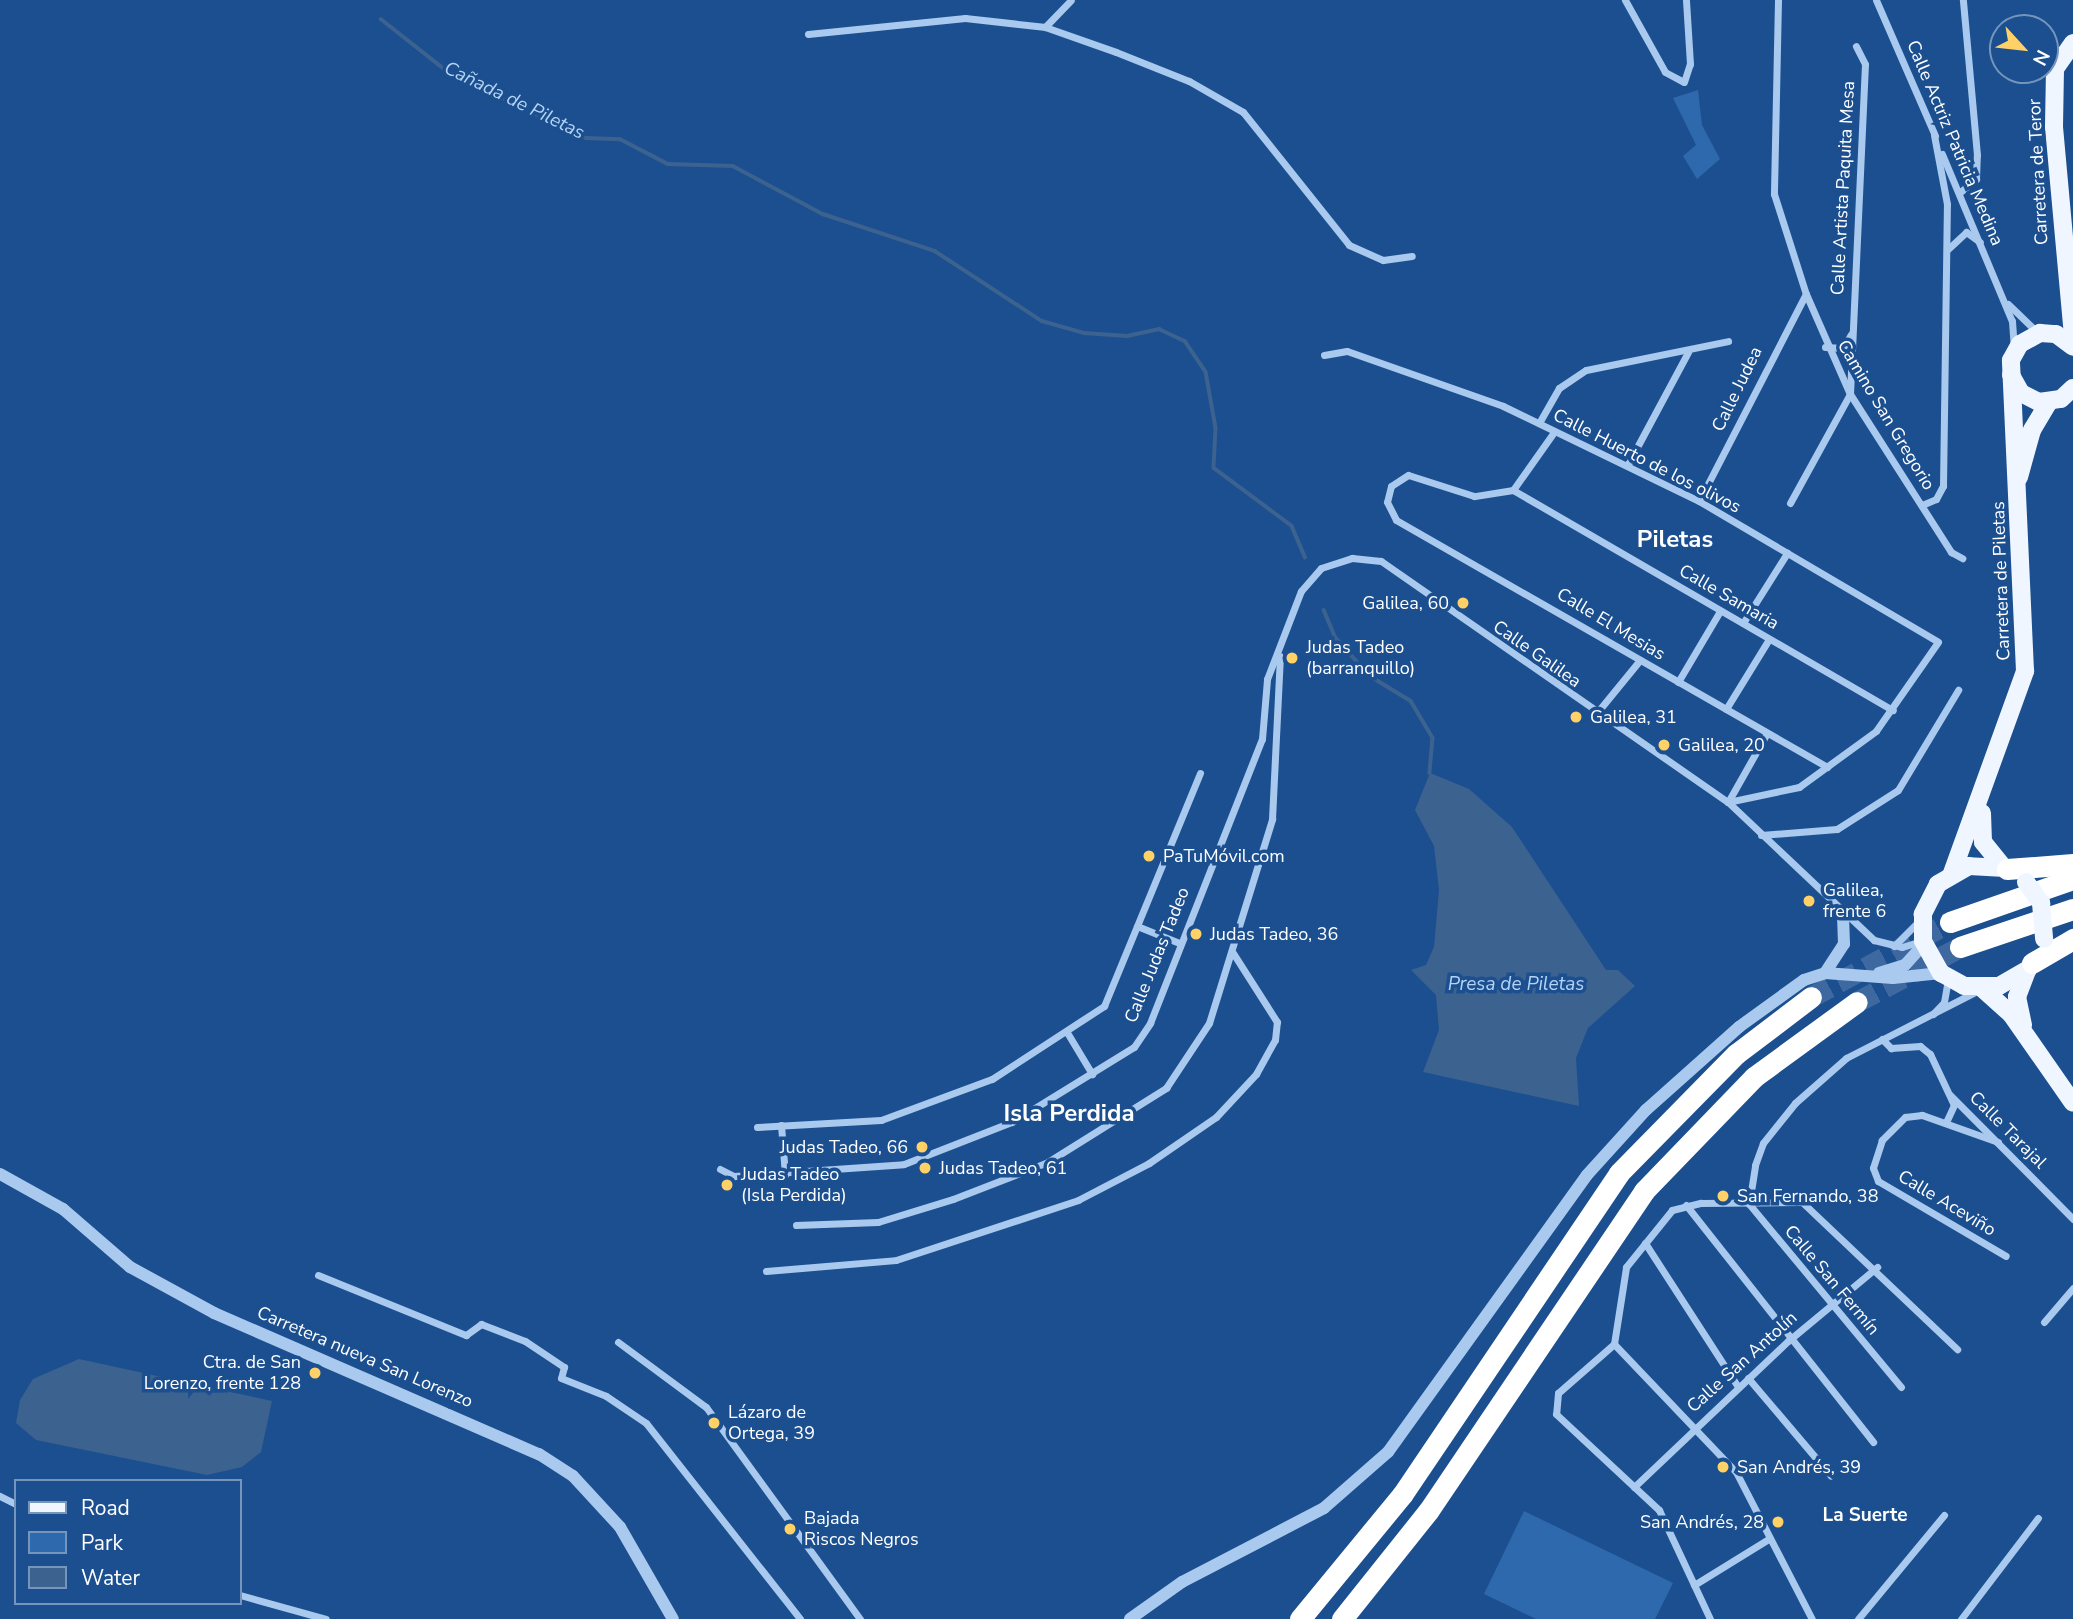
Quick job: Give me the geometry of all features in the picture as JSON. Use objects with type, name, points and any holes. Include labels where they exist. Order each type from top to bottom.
[{"type":"highway","points":[[2006,869],[2073,863]]},
{"type":"highway","points":[[1950,922],[2073,879]]},
{"type":"highway","points":[[1960,947],[2073,909]]},
{"type":"highway","points":[[2030,966],[2073,939]]},
{"type":"highway","points":[[1300,1619],[1402,1495],[1619,1173],[1736,1054],[1811,997]]},
{"type":"highway","points":[[1342,1619],[1429,1510],[1644,1191],[1754,1077],[1857,1002]]},
{"type":"main road","name":"Carretera de Teror","points":[[2073,43],[2055,69],[2054,115],[2067,304],[2073,335]]},
{"type":"main road","points":[[2014,353],[2042,333],[2067,304]]},
{"type":"main road","points":[[2042,333],[2073,347]]},
{"type":"main road","name":"Carretera de Piletas","points":[[1985,796],[2025,671],[2011,375],[2014,353]]},
{"type":"main road","points":[[2011,375],[2021,393],[2049,402]]},
{"type":"main road","points":[[2018,484],[2032,430],[2049,402],[2073,388]]},
{"type":"main road","points":[[1985,796],[1983,842],[2006,869],[2026,883],[2040,903],[2043,939],[2017,997],[2029,1041]]},
{"type":"main road","points":[[1985,796],[1952,873],[1923,914],[1924,943],[1945,975],[1982,989],[2029,1041],[2073,1103]]},
{"type":"main road","points":[[1952,873],[1978,865],[2006,869]]},
{"type":"main road","points":[[1982,989],[2030,966]]},
{"type":"street","points":[[1045,27],[1071,0]]},
{"type":"street","points":[[1625,0],[1665,72],[1684,82],[1686,0]]},
{"type":"street","name":"Camino San Gregorio","points":[[1778,0],[1774,194],[1806,294],[1825,347],[1850,394],[1951,552],[1962,558]]},
{"type":"street","name":"Calle Actriz Patricia Medina","points":[[1876,0],[2003,299],[2014,353]]},
{"type":"street","points":[[1959,193],[1976,179],[1977,155],[1963,0]]},
{"type":"street","points":[[808,34],[965,18],[1045,27],[1218,96],[1269,141],[1349,245],[1383,260],[1412,256]]},
{"type":"street","name":"Calle Artista Paquita Mesa","points":[[1850,394],[1865,64],[1856,46]]},
{"type":"street","points":[[1922,505],[1936,499],[1943,486],[1947,251],[1945,183],[1934,135]]},
{"type":"street","points":[[1947,251],[1957,234],[1966,232],[1980,243]]},
{"type":"street","name":"Calle Judea","points":[[1699,501],[1796,303],[1806,294]]},
{"type":"street","name":"Calle Actriz Patricia Medina","points":[[2003,299],[2042,333]]},
{"type":"street","points":[[1825,347],[1843,348],[1852,334]]},
{"type":"street","points":[[1539,423],[1559,388],[1586,370],[1688,352],[1728,341]]},
{"type":"street","name":"Calle Huerto de los olivos","points":[[1324,355],[1347,351],[1539,423],[1628,464],[1699,501],[1938,642],[1893,710]]},
{"type":"street","points":[[1628,464],[1688,352]]},
{"type":"street","points":[[1790,503],[1850,394]]},
{"type":"street","points":[[1513,490],[1554,432]]},
{"type":"street","name":"Calle El Mesias","points":[[1513,490],[1474,496],[1408,475],[1391,486],[1387,502],[1396,520],[1827,767]]},
{"type":"street","name":"Calle Samaria","points":[[1513,490],[1893,710]]},
{"type":"street","points":[[1743,623],[1787,553]]},
{"type":"street","name":"Calle Galilea","points":[[1280,652],[1301,591],[1321,568],[1352,558],[1381,561],[1595,715],[1728,802],[1874,940],[1894,946]]},
{"type":"street","points":[[1678,682],[1720,611]]},
{"type":"street","points":[[1726,709],[1769,639]]},
{"type":"street","points":[[796,1225],[878,1222],[953,1199],[1046,1163],[1166,1088],[1191,1055],[1209,1023],[1233,953],[1272,819],[1280,652]]},
{"type":"street","name":"Calle Judas Tadeo","points":[[720,1169],[734,1176],[785,1175],[904,1164],[1013,1122],[1134,1047],[1150,1023],[1179,943],[1262,739],[1267,680],[1280,652]]},
{"type":"street","points":[[1595,715],[1640,660]]},
{"type":"street","points":[[1760,835],[1837,829],[1898,790],[1958,690]]},
{"type":"street","points":[[1728,802],[1799,787],[1827,767],[1893,710]]},
{"type":"street","points":[[1728,802],[1767,733]]},
{"type":"street","points":[[757,1126],[881,1120],[992,1079],[1068,1034],[1104,1006],[1200,773]]},
{"type":"street","points":[[1825,973],[1844,944],[1843,913]]},
{"type":"street","points":[[1894,946],[1923,914]]},
{"type":"street","points":[[1137,926],[1179,943]]},
{"type":"street","points":[[1894,946],[1924,943]]},
{"type":"street","points":[[1875,974],[1905,965],[1924,943]]},
{"type":"street","points":[[766,1271],[897,1260],[1078,1200],[1161,1156],[1216,1117],[1256,1074],[1275,1040],[1277,1022],[1233,953]]},
{"type":"street","points":[[1130,1619],[1182,1583],[1324,1508],[1358,1480],[1411,1422],[1533,1245],[1627,1130],[1739,1027],[1804,980],[1825,973],[1945,975],[1944,1002],[1922,1022]]},
{"type":"street","points":[[1749,1204],[1762,1143],[1795,1103],[1846,1058],[1922,1022],[1982,989]]},
{"type":"street","points":[[1068,1034],[1091,1074]]},
{"type":"street","name":"Calle Tarajal","points":[[1882,1039],[1891,1048],[1927,1050],[1950,1095],[1953,1111],[1946,1122]]},
{"type":"street","name":"Calle Tarajal","points":[[1950,1095],[2073,1219]]},
{"type":"street","name":"Calle Aceviño","points":[[1998,1142],[1922,1115],[1894,1127],[1873,1155],[1878,1181],[2006,1256]]},
{"type":"street","points":[[781,1125],[785,1175]]},
{"type":"street","name":"Carretera nueva San Lorenzo","points":[[0,1174],[64,1209],[130,1266],[214,1313],[540,1454],[573,1476],[620,1527],[673,1619]]},
{"type":"street","name":"Calle San Fermín","points":[[1749,1204],[1901,1387]]},
{"type":"street","points":[[1686,1205],[1788,1340],[1873,1441]]},
{"type":"street","points":[[1710,1619],[1659,1510],[1553,1405],[1558,1393],[1614,1344],[1626,1266],[1672,1210],[1686,1205],[1811,1205],[1877,1267],[1957,1349]]},
{"type":"street","points":[[1645,1243],[1738,1387]]},
{"type":"street","name":"Calle San Antolín","points":[[1634,1487],[1696,1424],[1788,1340],[1877,1267]]},
{"type":"street","points":[[318,1275],[466,1335],[481,1324],[525,1341],[564,1367],[561,1378],[606,1396],[646,1423],[800,1619]]},
{"type":"street","points":[[2044,1322],[2073,1288]]},
{"type":"street","points":[[618,1342],[706,1407],[860,1619]]},
{"type":"street","points":[[1614,1344],[1696,1424],[1744,1483],[1812,1619]]},
{"type":"street","points":[[1748,1378],[1831,1476]]},
{"type":"street","points":[[1858,1619],[1944,1515]]},
{"type":"street","points":[[1961,1619],[2038,1518]]},
{"type":"street","points":[[1694,1585],[1770,1538]]},
{"type":"street","points":[[242,1596],[326,1619]]},
{"type":"green space","points":[[1698,90],[1702,125],[1720,159],[1697,179],[1683,156],[1696,145],[1673,98]]},
{"type":"green space","points":[[1524,1511],[1673,1583],[1655,1619],[1536,1619],[1484,1594]]},
{"type":"water","name":"Presa de Piletas","points":[[1430,773],[1469,789],[1512,827],[1606,970],[1618,970],[1635,986],[1588,1028],[1576,1058],[1579,1106],[1423,1072],[1439,1030],[1436,995],[1411,970],[1426,965],[1434,947],[1439,890],[1434,846],[1415,810]]},
{"type":"water","points":[[79,1359],[272,1401],[261,1452],[242,1467],[207,1475],[36,1440],[16,1423],[20,1400],[33,1379]]},
{"type":"waterway","name":"Cañada de Piletas","points":[[381,19],[448,72],[586,138],[620,139],[668,164],[733,166],[823,214],[935,251],[1042,321],[1084,333],[1127,336],[1159,329],[1185,341],[1206,372],[1216,428],[1214,468],[1292,526],[1305,557]]},
{"type":"waterway","name":"Cañada de Piletas","points":[[1324,610],[1336,638],[1370,676],[1411,701],[1433,738],[1430,773]]},
{"type":"tunnel","points":[[1811,997],[1950,922]]},
{"type":"tunnel","points":[[1857,1002],[1960,947]]},
{"type":"place","name":"Galilea, 60","points":[[1463,603]]},
{"type":"place","name":"Judas Tadeo (barranquillo)","points":[[1292,658]]},
{"type":"place","name":"Galilea, 31","points":[[1576,717]]},
{"type":"place","name":"Galilea, 20","points":[[1664,745]]},
{"type":"place","name":"PaTuMóvil.com","points":[[1149,856]]},
{"type":"place","name":"Galilea, frente 6","points":[[1809,901]]},
{"type":"place","name":"Judas Tadeo, 36","points":[[1196,934]]},
{"type":"place","name":"Judas Tadeo, 66","points":[[922,1147]]},
{"type":"place","name":"Judas Tadeo, 61","points":[[925,1168]]},
{"type":"place","name":"Judas Tadeo (Isla Perdida)","points":[[727,1185]]},
{"type":"place","name":"San Fernando, 38","points":[[1723,1196]]},
{"type":"place","name":"Ctra. de San Lorenzo, frente 128","points":[[315,1373]]},
{"type":"place","name":"Lázaro de Ortega, 39","points":[[714,1423]]},
{"type":"place","name":"San Andrés, 39","points":[[1723,1467]]},
{"type":"place","name":"San Andrés, 28","points":[[1778,1522]]},
{"type":"place","name":"Bajada Riscos Negros","points":[[790,1529]]},
{"type":"district","name":"Piletas","points":[[1675,540]]},
{"type":"district","name":"Isla Perdida","points":[[1069,1114]]},
{"type":"district","name":"La Suerte","points":[[1865,1516]]}]
